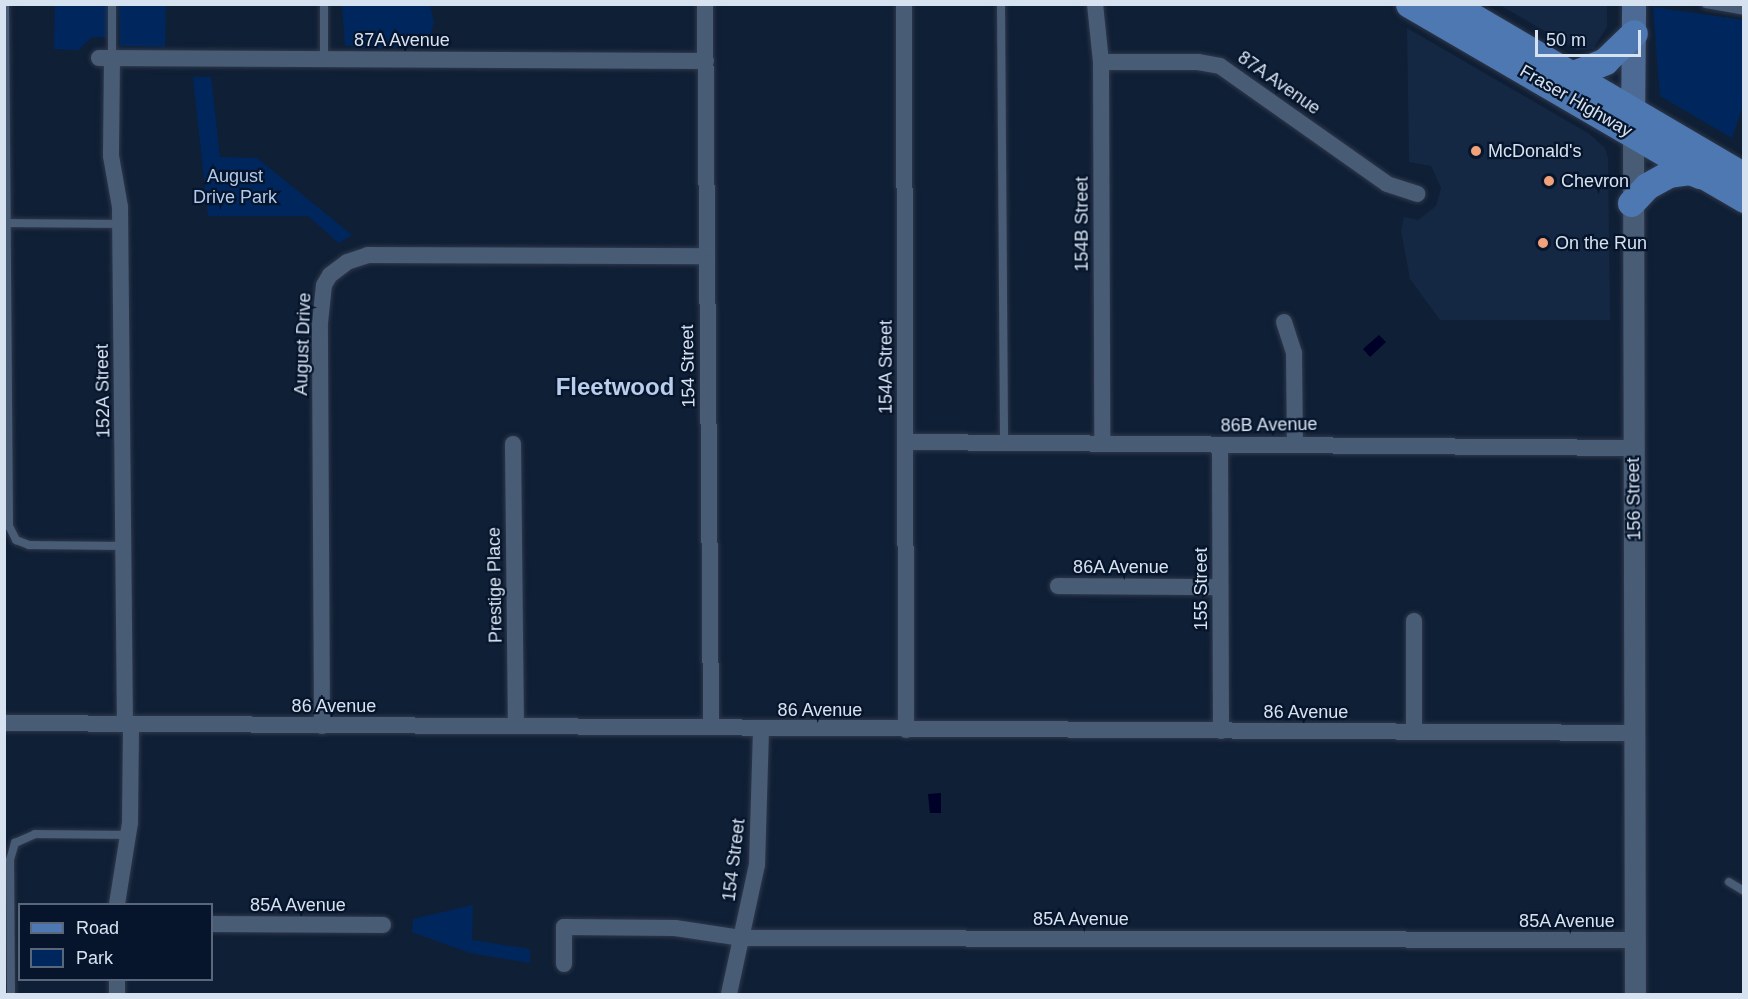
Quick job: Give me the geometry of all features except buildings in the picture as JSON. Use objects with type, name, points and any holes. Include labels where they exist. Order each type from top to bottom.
[{"type":"main road","name":"Fraser Highway","points":[[1408,4],[1634,123],[1743,176]]},
{"type":"main road","name":"Fraser Highway","points":[[1451,4],[1571,75],[1704,176],[1743,199]]},
{"type":"main road","name":"156 Street","points":[[1634,4],[1634,123]]},
{"type":"main road","points":[[1571,75],[1605,61],[1634,33]]},
{"type":"main road","points":[[1631,203],[1647,186],[1669,174],[1690,171],[1704,176]]},
{"type":"street","name":"154 Street","points":[[705,4],[711,728]]},
{"type":"street","name":"154A Street","points":[[904,4],[906,730]]},
{"type":"street","name":"154B Street","points":[[1095,4],[1101,62],[1102,443]]},
{"type":"street","name":"87A Avenue","points":[[105,58],[706,61]]},
{"type":"street","name":"152A Street","points":[[105,58],[111,156],[121,224],[129,835],[117,903]]},
{"type":"street","name":"87A Avenue","points":[[1101,62],[1198,62],[1220,66],[1387,184],[1417,194]]},
{"type":"street","name":"156 Street","points":[[1634,123],[1631,203],[1635,994]]},
{"type":"street","name":"August Drive","points":[[322,726],[320,323],[324,285],[330,275],[347,262],[368,255],[707,256]]},
{"type":"street","points":[[1284,322],[1294,353],[1295,443]]},
{"type":"street","name":"86B Avenue","points":[[906,442],[1220,446],[1295,443],[1634,448]]},
{"type":"street","name":"Prestige Place","points":[[513,444],[516,726]]},
{"type":"street","name":"155 Street","points":[[1220,446],[1221,731]]},
{"type":"street","name":"86A Avenue","points":[[1058,586],[1220,587]]},
{"type":"street","points":[[1414,621],[1414,732]]},
{"type":"street","name":"86 Avenue","points":[[4,723],[1635,733]]},
{"type":"street","name":"154 Street","points":[[729,994],[757,865],[761,729]]},
{"type":"street","name":"85A Avenue","points":[[213,924],[383,925]]},
{"type":"street","name":"85A Avenue","points":[[564,964],[564,927],[675,928],[742,938],[1635,940]]},
{"type":"lane","points":[[5,4],[10,531],[16,540],[29,545],[124,546]]},
{"type":"lane","points":[[105,58],[112,4]]},
{"type":"lane","points":[[324,4],[324,59]]},
{"type":"lane","points":[[1001,4],[1004,444]]},
{"type":"lane","points":[[1706,4],[1743,11]]},
{"type":"lane","points":[[6,223],[121,224]]},
{"type":"lane","points":[[11,994],[10,860],[15,843],[35,834],[129,835]]},
{"type":"lane","points":[[1729,882],[1743,891]]},
{"type":"shaded area","points":[[1500,5],[1607,5],[1607,27],[1593,49],[1577,50]]},
{"type":"shaded area","points":[[1407,28],[1588,133],[1605,148],[1608,158],[1610,320],[1440,320],[1410,279],[1401,231],[1404,217],[1418,220],[1436,206],[1441,188],[1431,166],[1409,162]]},
{"type":"shaded area","points":[[1379,335],[1386,342],[1370,357],[1363,349]]},
{"type":"shaded area","points":[[941,793],[941,813],[930,813],[928,794]]},
{"type":"green space","points":[[55,5],[108,5],[107,37],[92,37],[78,50],[54,49]]},
{"type":"green space","points":[[119,5],[166,5],[165,47],[120,46]]},
{"type":"green space","points":[[342,5],[430,5],[434,22],[427,46],[368,49],[345,45]]},
{"type":"green space","points":[[1653,7],[1743,20],[1743,105],[1732,138],[1660,96]]},
{"type":"green space","name":"August Drive Park","points":[[193,77],[211,77],[220,157],[257,158],[352,235],[339,243],[308,216],[208,216]]},
{"type":"green space","points":[[473,905],[472,940],[530,949],[530,963],[470,953],[412,932],[413,919]]},
{"type":"place","name":"McDonald's","points":[[1476,151]]},
{"type":"place","name":"Chevron","points":[[1549,181]]},
{"type":"place","name":"On the Run","points":[[1543,243]]},
{"type":"district","name":"Fleetwood","points":[[615,387]]}]
